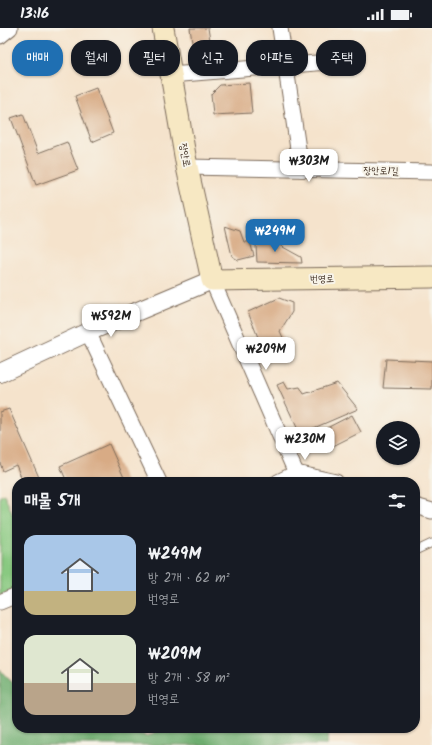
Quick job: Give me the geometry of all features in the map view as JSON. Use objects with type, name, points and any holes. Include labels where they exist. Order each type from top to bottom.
[{"type":"main road","name":"장안로","points":[[163,28],[165,40]]},
{"type":"main road","name":"장안로","points":[[171,76],[187,167],[212,280]]},
{"type":"main road","name":"번영로","points":[[212,280],[432,277]]},
{"type":"street","points":[[0,36],[10,28]]},
{"type":"street","points":[[280,28],[282,40]]},
{"type":"street","points":[[180,74],[246,69]]},
{"type":"street","points":[[287,76],[301,169]]},
{"type":"street","name":"장안로1길","points":[[187,167],[432,172]]},
{"type":"street","points":[[212,280],[296,473]]},
{"type":"street","name":"번영로","points":[[0,373],[88,332],[212,280]]},
{"type":"street","points":[[88,332],[157,477]]},
{"type":"street","points":[[288,477],[296,473],[314,477]]},
{"type":"street","points":[[420,507],[432,511]]},
{"type":"street","points":[[0,602],[12,597]]},
{"type":"lane","points":[[420,549],[432,543]]},
{"type":"green space","points":[[4,494],[12,513],[12,591],[0,596],[0,496]]},
{"type":"green space","points":[[0,670],[12,682],[12,733],[137,733],[147,736],[153,733],[328,733],[327,745],[0,745]]},
{"type":"building","points":[[190,28],[208,28],[210,40],[192,40]]},
{"type":"building","points":[[249,83],[252,113],[213,115],[211,94],[220,85]]},
{"type":"building","points":[[96,88],[113,133],[92,142],[75,96]]},
{"type":"building","points":[[23,114],[38,153],[67,142],[78,170],[36,185],[11,118]]},
{"type":"building","points":[[225,226],[240,231],[244,242],[250,242],[254,256],[238,260],[232,256]]},
{"type":"building","points":[[261,235],[301,257],[302,263],[257,262],[256,246]]},
{"type":"building","points":[[279,298],[292,303],[292,312],[280,331],[290,353],[282,357],[265,355],[248,312]]},
{"type":"building","points":[[386,359],[432,361],[432,389],[383,388]]},
{"type":"building","points":[[284,382],[288,389],[300,387],[304,394],[337,383],[358,409],[300,434],[277,385]]},
{"type":"building","points":[[9,409],[39,477],[21,477],[16,465],[3,471],[0,463],[0,412]]},
{"type":"building","points":[[352,415],[361,432],[331,447],[323,430]]},
{"type":"building","points":[[109,444],[124,477],[65,477],[60,466]]}]
